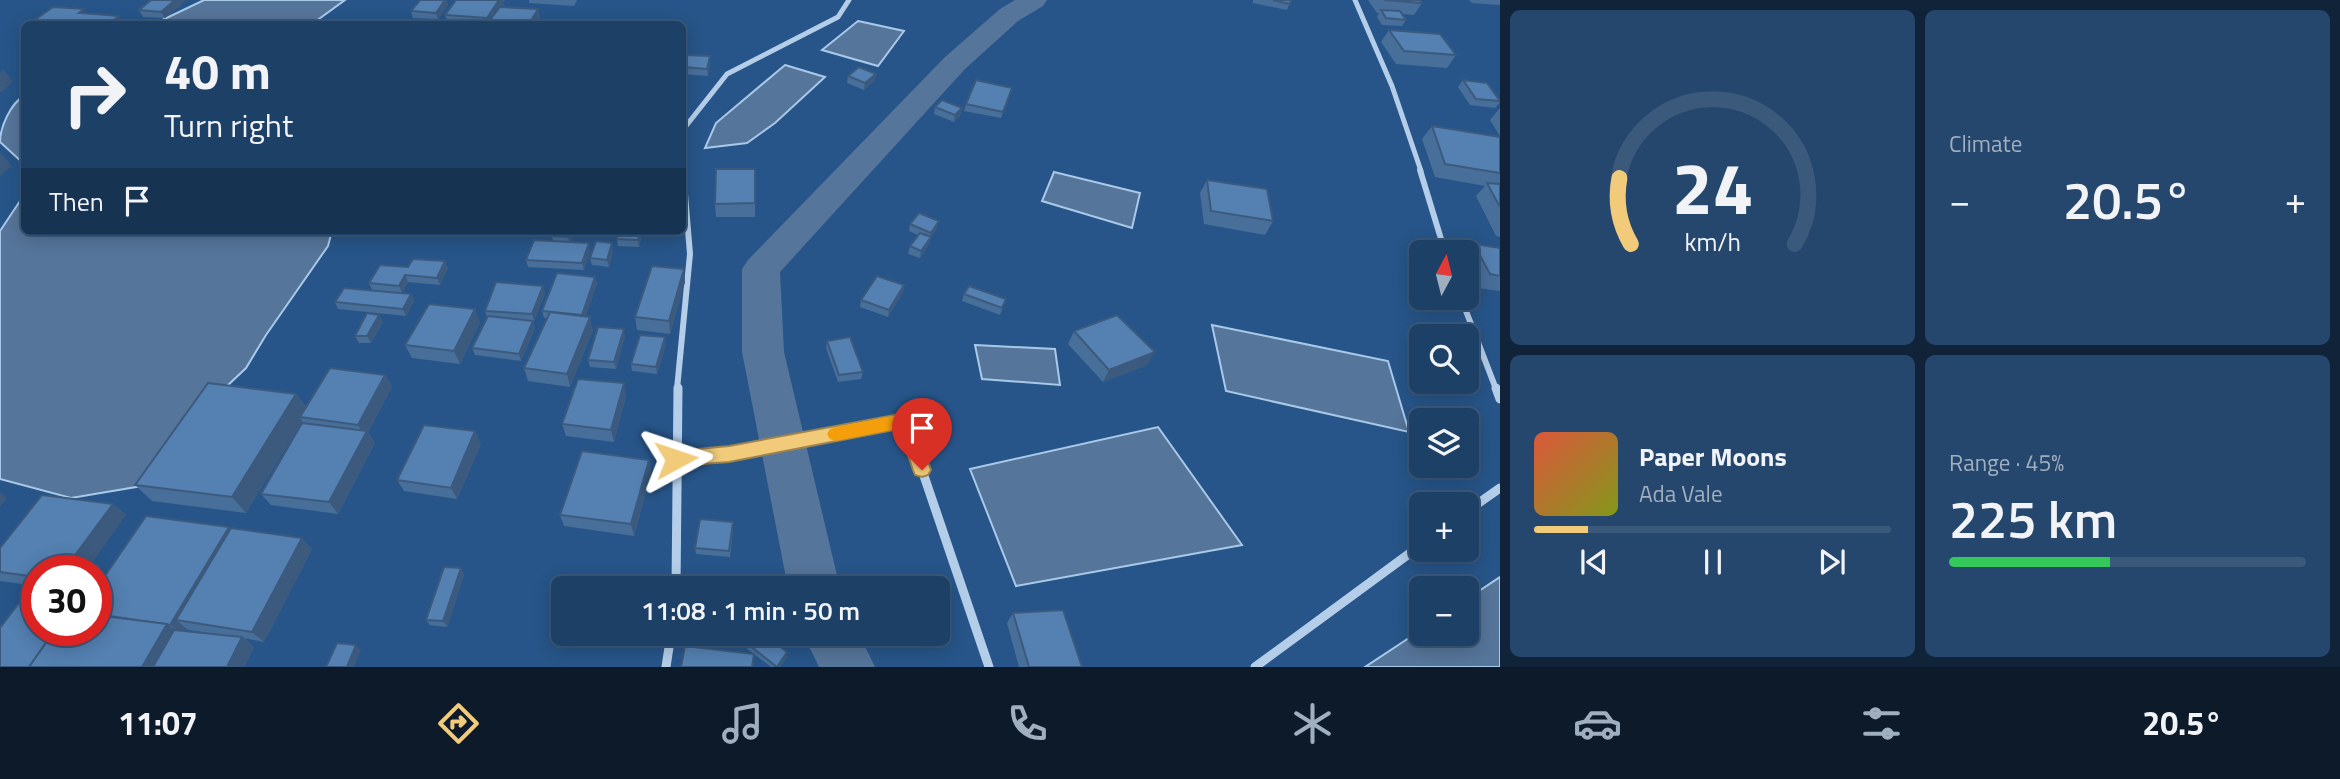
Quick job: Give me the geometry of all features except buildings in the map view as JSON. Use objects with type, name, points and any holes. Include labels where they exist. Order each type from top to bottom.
[{"type":"street","points":[[686,126],[727,74],[838,17],[849,0]]},
{"type":"street","points":[[1355,0],[1377,48],[1411,140],[1441,240]]},
{"type":"street","points":[[676,576],[677,394],[691,254],[686,203]]},
{"type":"street","points":[[1466,310],[1500,399]]},
{"type":"street","points":[[676,459],[729,454],[905,421],[989,667]]},
{"type":"street","points":[[1479,503],[1500,488]]},
{"type":"street","points":[[1255,667],[1409,554]]},
{"type":"street","points":[[666,667],[669,646]]},
{"type":"water","points":[[204,0],[345,0],[316,21],[160,21]]},
{"type":"water","points":[[858,21],[904,31],[878,66],[822,50]]},
{"type":"water","points":[[785,65],[825,77],[775,123],[747,143],[705,148],[716,123]]},
{"type":"water","points":[[21,98],[21,161],[0,142],[7,116]]},
{"type":"water","points":[[1054,172],[1140,193],[1132,228],[1042,201]]},
{"type":"water","points":[[21,200],[21,235],[331,235],[328,246],[246,368],[205,407],[142,486],[71,498],[0,479],[0,231]]},
{"type":"water","points":[[1212,325],[1388,361],[1409,432],[1226,391]]},
{"type":"water","points":[[975,345],[1055,349],[1060,385],[982,379]]},
{"type":"water","points":[[1158,427],[1242,545],[1016,586],[970,469]]},
{"type":"water","points":[[1500,577],[1500,667],[1365,667],[1409,638],[1409,646],[1479,646],[1479,591]]},
{"type":"waterway","points":[[811,576],[763,352],[761,269],[955,63],[1009,15],[1034,0]]},
{"type":"waterway","points":[[837,646],[848,667]]},
{"type":"slow traffic","points":[[836,434],[892,423]]},
{"type":"route","points":[[676,459],[729,454],[905,421],[922,470]]}]
